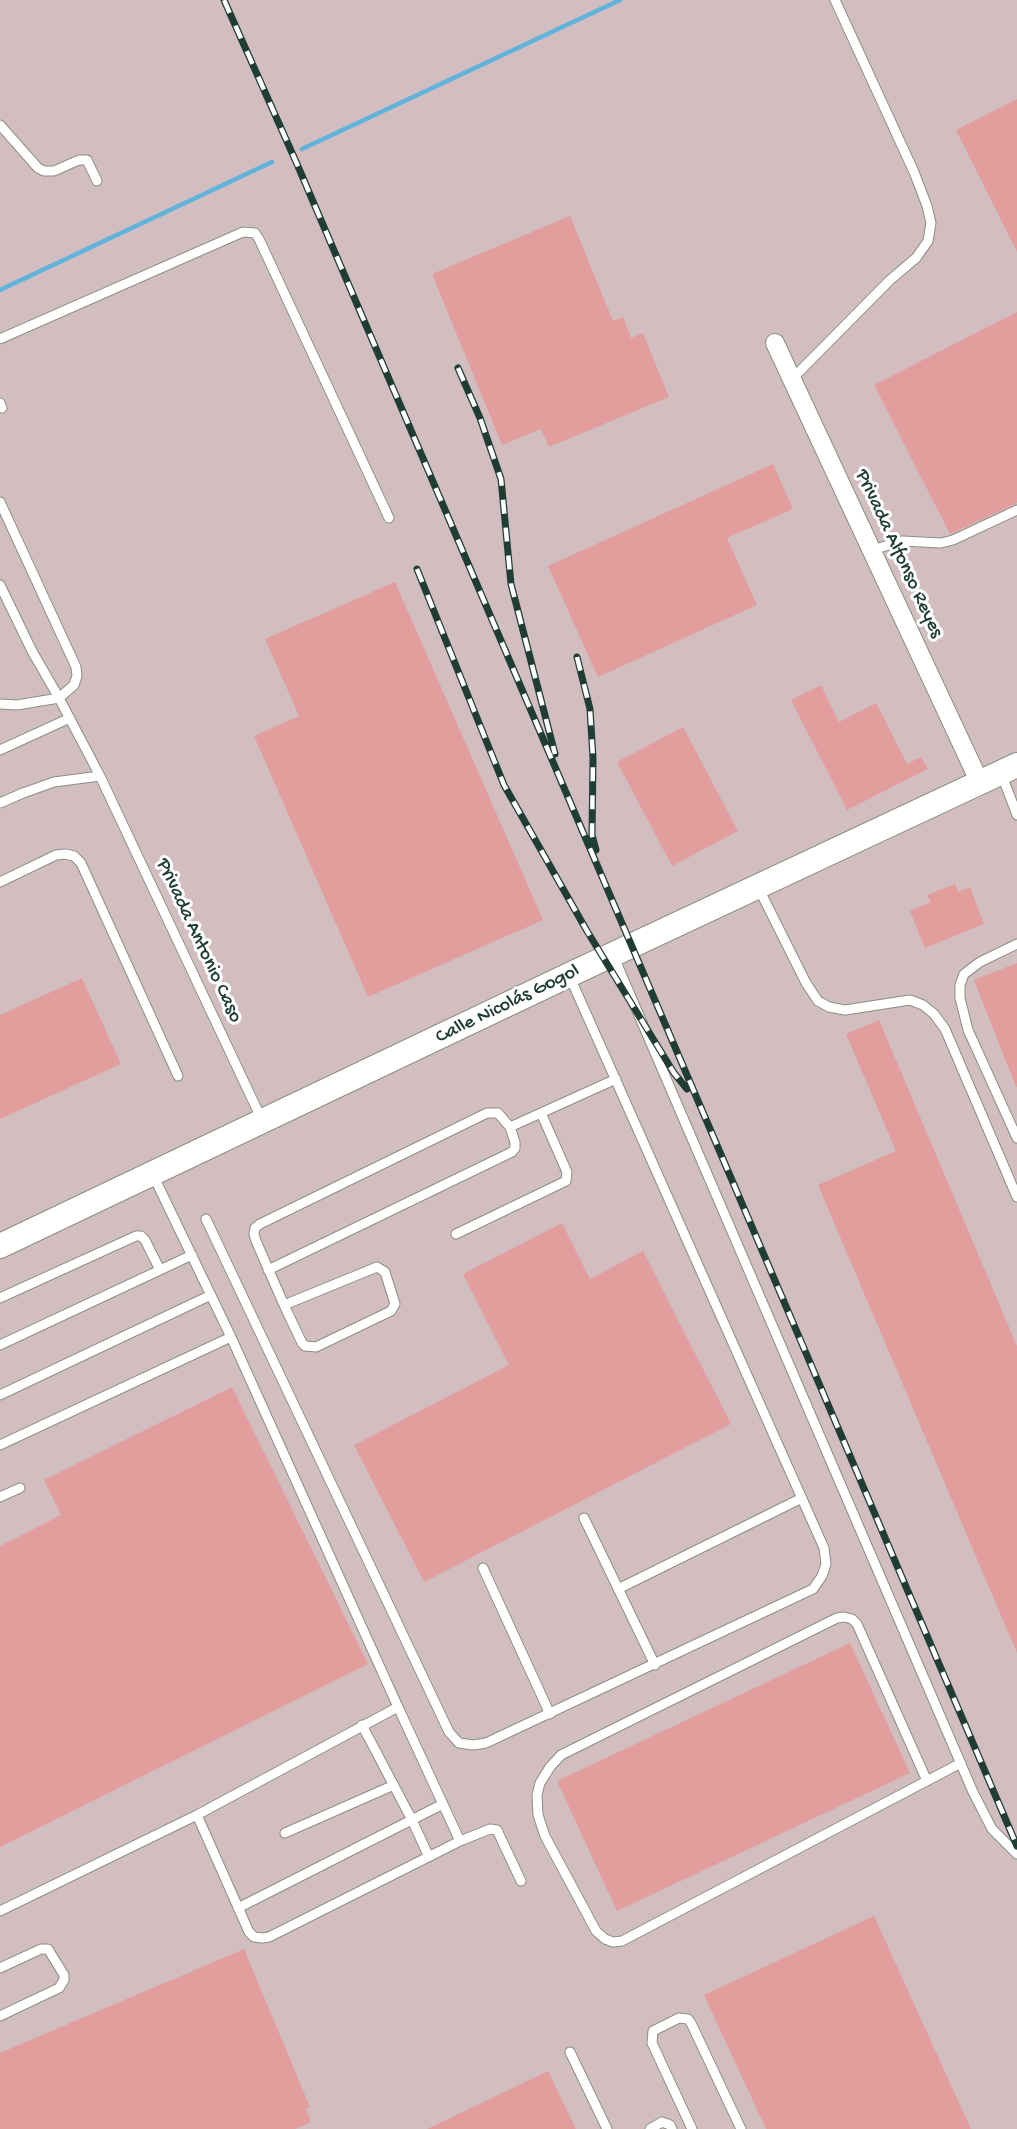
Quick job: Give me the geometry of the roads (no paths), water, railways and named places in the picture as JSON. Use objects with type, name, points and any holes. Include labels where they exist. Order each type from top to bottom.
[{"type":"street","name":"Privada Alfonso Reyes","points":[[776,344],[872,550],[999,774]]},
{"type":"street","name":"Calle Nicolás Gogol","points":[[0,1246],[569,975],[999,774]]},
{"type":"lane","points":[[792,379],[916,258],[928,241],[931,223],[914,172],[836,0]]},
{"type":"lane","points":[[0,125],[38,168],[48,172],[79,160],[87,160],[97,181]]},
{"type":"lane","points":[[0,339],[243,232],[255,233],[389,518]]},
{"type":"lane","points":[[0,502],[75,667],[77,676],[74,685],[60,698],[17,705],[0,704]]},
{"type":"lane","points":[[872,550],[902,541],[941,543],[953,540],[1017,510]]},
{"type":"lane","name":"Privada Antonio Caso","points":[[0,585],[32,651],[60,698],[100,776],[263,1122]]},
{"type":"lane","points":[[0,750],[70,718]]},
{"type":"lane","points":[[999,774],[1017,816]]},
{"type":"lane","points":[[0,803],[54,782],[100,776]]},
{"type":"lane","points":[[0,882],[56,855],[74,856],[81,863],[178,1076]]},
{"type":"lane","points":[[758,887],[806,983],[818,1001],[829,1007],[845,1010],[910,1000],[923,1005],[934,1014],[945,1029],[1017,1197]]},
{"type":"lane","points":[[1017,944],[980,962],[964,974],[960,985],[960,998],[968,1030],[1017,1138]]},
{"type":"lane","points":[[613,955],[961,1763],[992,1829],[1017,1854]]},
{"type":"lane","points":[[206,1218],[449,1732],[459,1743],[472,1745],[486,1743],[813,1589],[822,1576],[826,1564],[824,1548],[569,975]]},
{"type":"lane","points":[[510,1127],[616,1078]]},
{"type":"lane","points":[[268,1270],[512,1152],[515,1142],[510,1127],[498,1113],[487,1113],[260,1224],[255,1228],[254,1234],[268,1270],[284,1305],[302,1343],[310,1348],[392,1311],[395,1304],[385,1272],[377,1267],[284,1305]]},
{"type":"lane","points":[[456,1234],[566,1181],[567,1172],[541,1113]]},
{"type":"lane","points":[[153,1175],[212,1295],[460,1841]]},
{"type":"lane","points":[[0,1298],[136,1236],[141,1236],[145,1240],[160,1270]]},
{"type":"lane","points":[[0,1345],[192,1255]]},
{"type":"lane","points":[[0,1395],[212,1295]]},
{"type":"lane","points":[[0,1445],[231,1337]]},
{"type":"lane","points":[[0,1497],[20,1488]]},
{"type":"lane","points":[[618,1589],[802,1498]]},
{"type":"lane","points":[[585,1518],[655,1665]]},
{"type":"lane","points":[[483,1568],[550,1713]]},
{"type":"lane","points":[[927,1781],[857,1624],[852,1619],[844,1617],[837,1618],[561,1755],[540,1783],[537,1795],[538,1815],[545,1836],[596,1930],[604,1939],[613,1942],[622,1941],[927,1781],[961,1763]]},
{"type":"lane","points":[[0,1911],[196,1815],[398,1707]]},
{"type":"lane","points":[[362,1725],[429,1857]]},
{"type":"lane","points":[[285,1833],[394,1785]]},
{"type":"lane","points":[[238,1908],[443,1804]]},
{"type":"lane","points":[[196,1815],[249,1932],[254,1937],[268,1937],[490,1828],[497,1830],[521,1881]]},
{"type":"lane","points":[[0,1968],[41,1948],[48,1948],[64,1980],[59,1988],[0,2016]]},
{"type":"lane","points":[[692,2129],[652,2043],[653,2031],[679,2018],[688,2019],[691,2023],[741,2129]]},
{"type":"lane","points":[[570,2052],[607,2129]]},
{"type":"lane","points":[[650,2129],[662,2122],[672,2129]]},
{"type":"waterway","points":[[302,149],[620,0]]},
{"type":"waterway","points":[[0,290],[272,162]]},
{"type":"railway","points":[[224,0],[297,164],[1017,1846]]},
{"type":"railway","points":[[458,368],[480,418],[501,479],[511,584],[555,754]]},
{"type":"railway","points":[[417,569],[504,785],[587,931],[674,1073],[687,1089]]},
{"type":"railway","points":[[577,657],[590,709],[593,758],[592,835],[596,850]]}]
